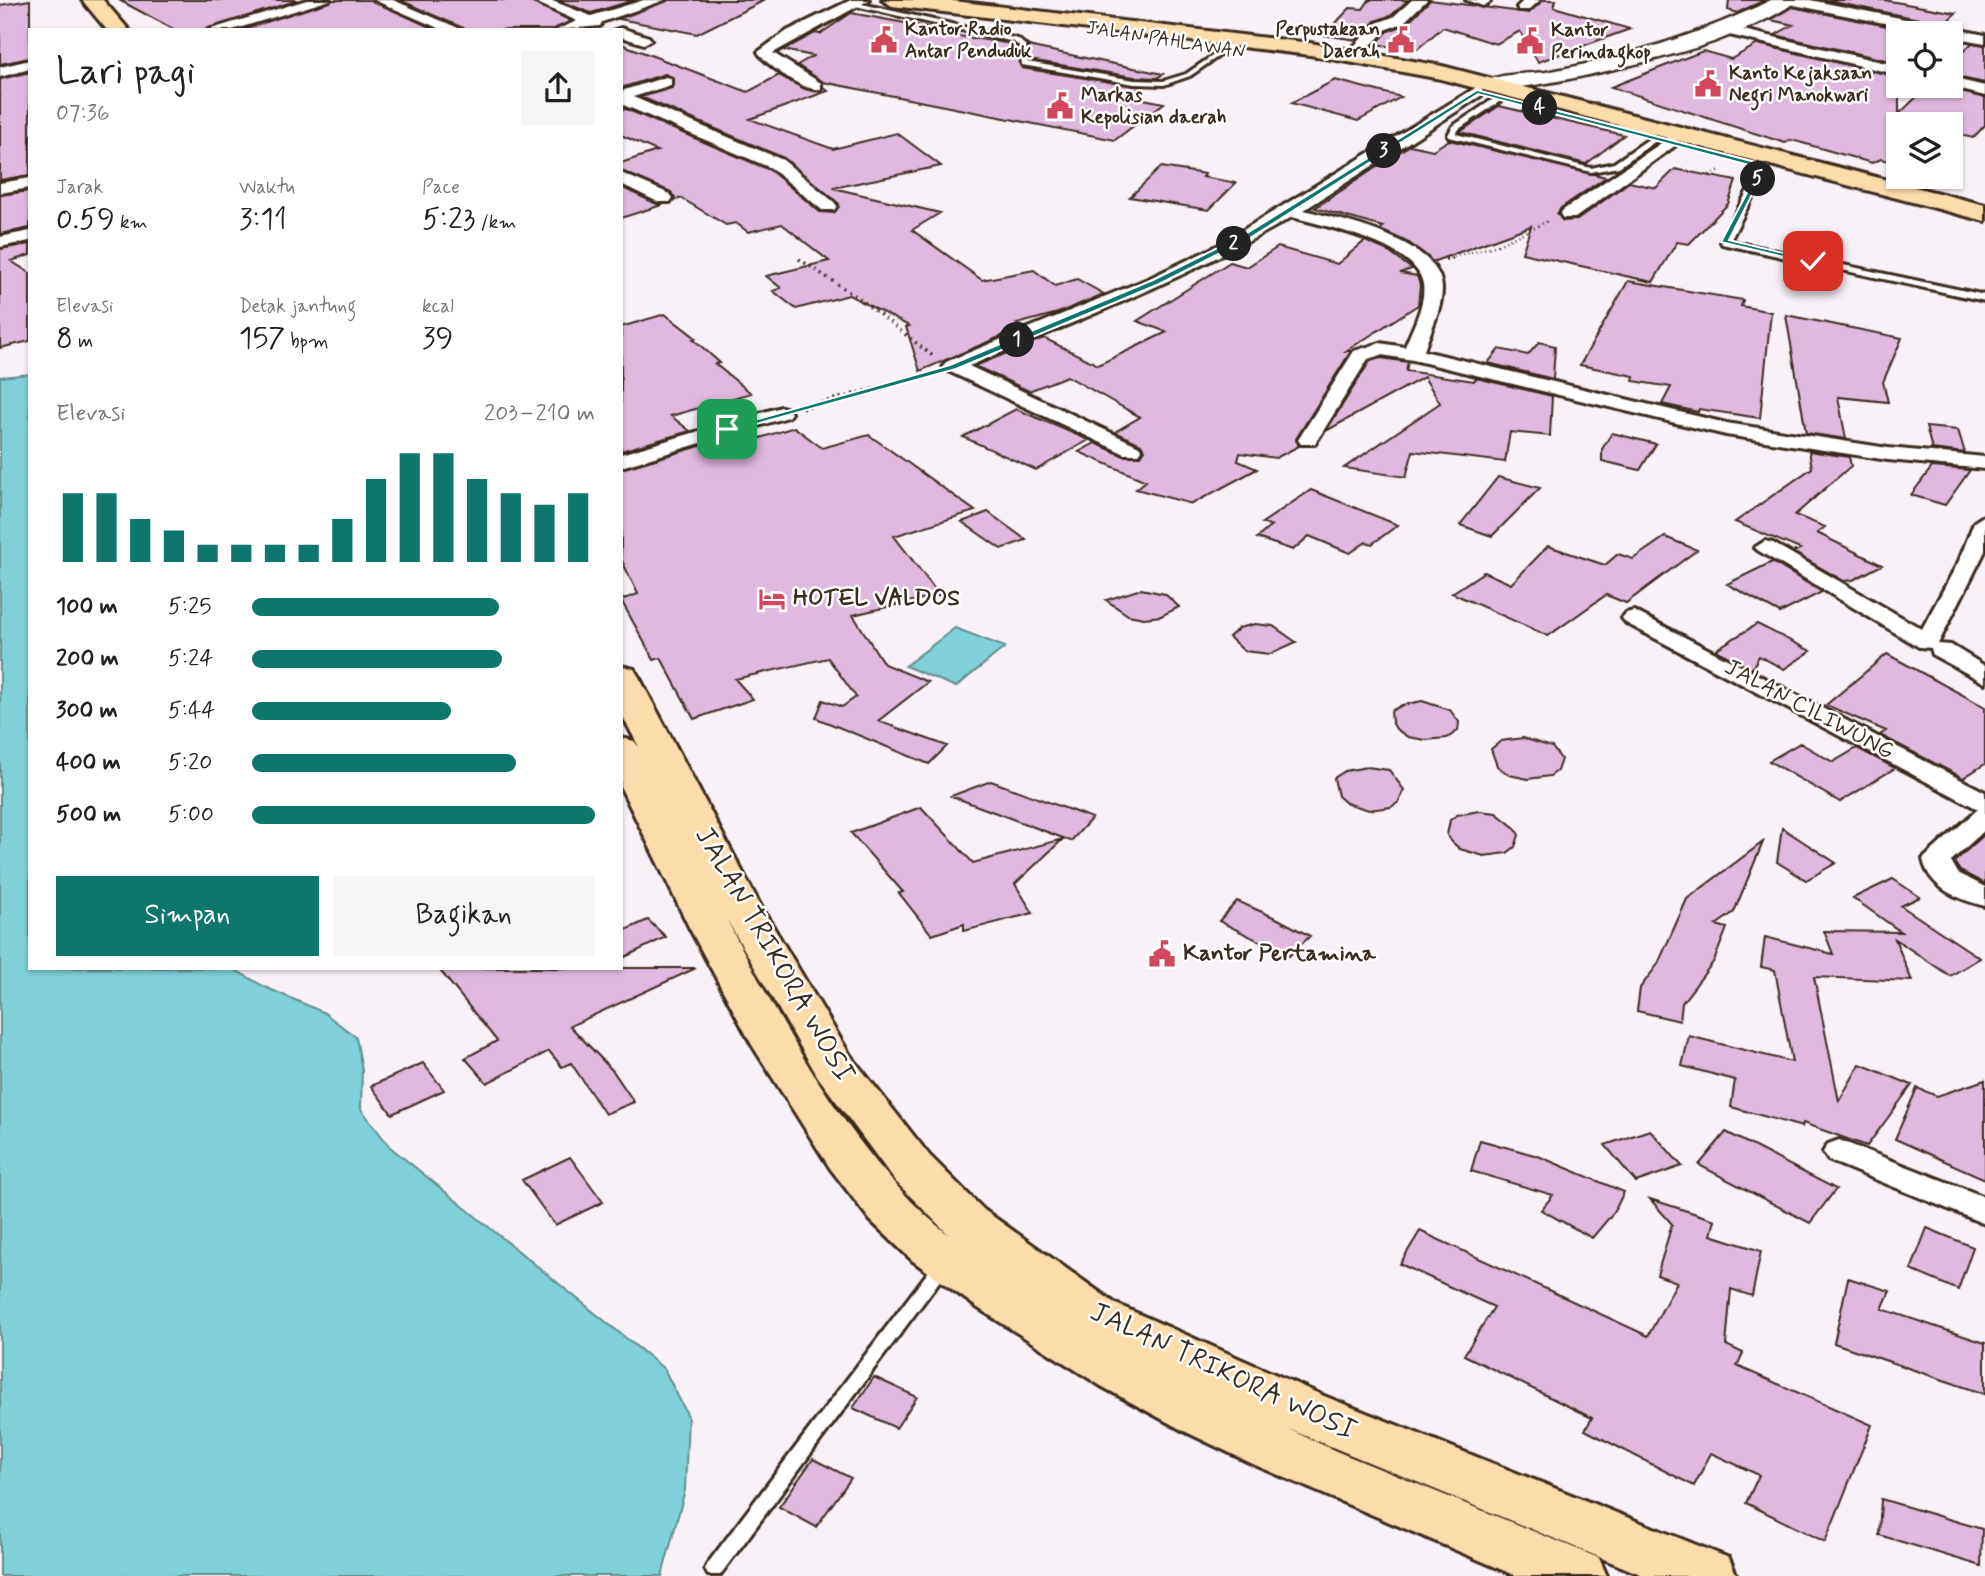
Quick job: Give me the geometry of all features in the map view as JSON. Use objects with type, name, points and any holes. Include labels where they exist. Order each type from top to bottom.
[{"type":"main road","points":[[71,0],[95,28]]},
{"type":"main road","points":[[92,0],[117,28]]},
{"type":"main road","name":"JALAN PAHLAWAN","points":[[892,0],[938,3],[1041,20],[1233,45],[1352,56],[1589,115],[1922,203],[1985,223]]},
{"type":"main road","points":[[1541,86],[1693,42],[1726,30],[1787,0]]},
{"type":"main road","name":"JALAN PAHLAWAN","points":[[1233,45],[1491,91],[1541,86],[1589,115],[1663,140],[1708,147],[1764,167],[1922,203],[1985,213]]},
{"type":"main road","name":"JALAN TRIKORA WOSI","points":[[623,681],[738,903],[834,1066],[834,1098],[888,1209],[946,1260],[1072,1344],[1230,1428],[1579,1576]]},
{"type":"main road","name":"JALAN TRIKORA WOSI","points":[[623,753],[700,908],[771,1037],[967,1223],[1098,1319],[1317,1418],[1709,1576]]},
{"type":"street","points":[[222,28],[323,0]]},
{"type":"street","points":[[382,0],[451,28]]},
{"type":"street","points":[[538,0],[609,28]]},
{"type":"street","points":[[570,28],[658,0]]},
{"type":"street","points":[[1352,56],[1382,26],[1398,20],[1420,0]]},
{"type":"street","points":[[1787,0],[1985,39]]},
{"type":"street","points":[[816,86],[770,59],[765,52],[792,34],[857,2]]},
{"type":"street","points":[[259,18],[278,26]]},
{"type":"street","points":[[1726,30],[1886,68]]},
{"type":"street","points":[[623,33],[644,40]]},
{"type":"street","points":[[0,72],[28,65]]},
{"type":"street","points":[[623,96],[666,82]]},
{"type":"street","points":[[1963,86],[1985,91]]},
{"type":"street","points":[[951,368],[1165,278],[1223,250],[1491,91]]},
{"type":"street","points":[[623,98],[777,164],[828,206]]},
{"type":"street","points":[[1569,214],[1663,140]]},
{"type":"street","points":[[623,179],[664,198]]},
{"type":"street","points":[[0,188],[28,183]]},
{"type":"street","points":[[1290,211],[1396,246],[1424,262],[1433,286],[1413,354]]},
{"type":"street","points":[[0,243],[28,236]]},
{"type":"street","points":[[1308,440],[1361,355],[1380,349],[1413,354],[1726,429],[1888,454],[1985,463]]},
{"type":"street","points":[[951,368],[1132,450]]},
{"type":"street","points":[[623,460],[782,414]]},
{"type":"street","points":[[1765,548],[1927,642],[1970,561],[1985,522]]},
{"type":"street","name":"JALAN CILIWUNG","points":[[1634,618],[1985,803]]},
{"type":"street","points":[[1942,650],[1985,676]]},
{"type":"street","points":[[1985,816],[1937,859],[1938,867],[1950,881],[1985,897]]},
{"type":"street","points":[[1839,1152],[1985,1211]]},
{"type":"lane","points":[[857,2],[1016,40],[1023,46],[1024,64],[1134,82],[1177,81],[1233,45]]},
{"type":"lane","points":[[1491,91],[1452,135],[1591,170],[1616,165],[1663,140]]},
{"type":"lane","points":[[1764,167],[1726,243],[1985,298]]},
{"type":"lane","points":[[714,1569],[946,1260]]},
{"type":"path","points":[[1424,262],[1462,256],[1527,234],[1560,215],[1569,214]]},
{"type":"path","points":[[799,259],[860,299],[951,368]]},
{"type":"path","points":[[782,414],[951,368]]},
{"type":"water","points":[[28,374],[28,970],[235,970],[265,987],[323,1012],[356,1037],[362,1070],[361,1109],[390,1147],[664,1369],[688,1416],[685,1490],[662,1576],[0,1576],[0,377]]},
{"type":"water","points":[[955,628],[1005,647],[956,687],[905,666]]},
{"type":"building","points":[[30,0],[28,58],[0,64],[0,5]]},
{"type":"building","points":[[119,0],[298,0],[212,28],[171,28]]},
{"type":"building","points":[[333,0],[372,0],[432,28],[248,28]]},
{"type":"building","points":[[400,0],[529,0],[571,21],[558,28],[461,28]]},
{"type":"building","points":[[557,0],[635,0],[591,13]]},
{"type":"building","points":[[668,0],[765,0],[697,34],[619,19]]},
{"type":"building","points":[[1369,0],[1408,0],[1392,15],[1375,21],[1356,40],[1324,35],[1350,8],[1363,9]]},
{"type":"building","points":[[1430,0],[1529,13],[1543,0],[1556,0],[1554,7],[1630,29],[1538,62],[1520,31],[1496,44],[1443,27],[1415,51],[1376,44],[1388,31],[1405,25]]},
{"type":"building","points":[[1729,0],[1765,0],[1737,13],[1728,10]]},
{"type":"building","points":[[1823,0],[1884,0],[1956,13],[1947,21],[1929,21]]},
{"type":"building","points":[[1792,7],[1886,26],[1886,60],[1775,35],[1793,25],[1771,20]]},
{"type":"building","points":[[851,13],[943,30],[938,33],[1013,44],[1018,48],[1022,68],[1143,87],[1128,96],[1164,103],[1115,140],[823,82],[797,65],[813,56],[783,50],[815,33],[820,34]]},
{"type":"building","points":[[1972,43],[1985,45],[1985,83],[1963,78],[1963,52]]},
{"type":"building","points":[[1758,44],[1886,74],[1886,98],[1899,98],[1899,112],[1886,112],[1886,160],[1881,159],[1872,163],[1792,140],[1785,143],[1611,87],[1703,51],[1731,59]]},
{"type":"building","points":[[623,45],[748,92],[779,75],[805,89],[821,92],[824,88],[828,91],[750,119],[833,149],[897,133],[941,166],[833,188],[940,213],[912,230],[982,280],[1034,270],[1055,286],[1077,279],[1104,294],[1058,313],[1017,324],[1023,327],[920,371],[906,327],[909,326],[849,295],[796,309],[773,291],[781,288],[766,276],[829,261],[782,224],[748,232],[736,223],[726,225],[681,198],[674,201],[671,192],[623,172],[623,162],[657,151],[623,136],[623,110],[770,170],[820,212],[834,213],[839,204],[784,158],[641,97],[672,88],[672,77],[665,74],[623,87]]},
{"type":"building","points":[[1029,46],[1163,74],[1157,78],[1134,77],[1029,60]]},
{"type":"building","points":[[28,72],[28,175],[0,180],[0,79]]},
{"type":"building","points":[[1335,80],[1401,97],[1358,121],[1291,103]]},
{"type":"building","points":[[1963,92],[1985,98],[1985,125],[1973,138],[1963,136],[1963,112],[1901,112],[1916,98],[1963,98]]},
{"type":"building","points":[[1499,106],[1624,135],[1586,164],[1460,132]]},
{"type":"building","points":[[1449,140],[1606,177],[1561,208],[1557,214],[1563,221],[1577,220],[1629,182],[1656,188],[1675,169],[1736,181],[1728,204],[1689,244],[1677,242],[1653,282],[1522,253],[1531,226],[1432,262],[1409,243],[1380,230],[1383,227],[1315,208],[1410,145],[1433,150]]},
{"type":"building","points":[[1161,167],[1205,174],[1203,177],[1236,183],[1209,210],[1130,197]]},
{"type":"building","points":[[623,188],[657,204],[662,205],[623,217]]},
{"type":"building","points":[[28,191],[28,228],[0,234],[0,195]]},
{"type":"building","points":[[1365,241],[1386,250],[1412,269],[1400,273],[1417,276],[1420,285],[1418,305],[1346,351],[1351,351],[1296,439],[1299,446],[1276,458],[1240,453],[1238,461],[1257,469],[1192,504],[1136,489],[1146,481],[1079,452],[1095,443],[1124,456],[1141,456],[1145,450],[1141,444],[1115,432],[1140,417],[1067,376],[1029,391],[975,366],[1044,338],[1098,365],[1167,332],[1137,321],[1230,262],[1247,267],[1278,247],[1337,264]]},
{"type":"building","points":[[28,244],[28,256],[11,261],[28,272],[28,341],[0,348],[0,249]]},
{"type":"building","points":[[1628,281],[1743,300],[1741,306],[1771,312],[1760,418],[1699,409],[1698,412],[1662,404],[1671,387],[1633,381],[1634,376],[1580,365]]},
{"type":"building","points":[[665,314],[696,338],[693,339],[720,363],[715,364],[751,393],[671,416],[690,431],[623,450],[623,326]]},
{"type":"building","points":[[1786,315],[1902,338],[1883,382],[1888,402],[1838,397],[1846,439],[1806,433]]},
{"type":"building","points":[[1539,342],[1555,346],[1553,379],[1488,363],[1499,349],[1528,355]]},
{"type":"building","points":[[1381,358],[1408,362],[1406,371],[1474,381],[1476,378],[1552,396],[1550,436],[1510,432],[1505,462],[1413,451],[1406,477],[1344,468],[1440,403],[1424,377],[1326,431],[1370,361]]},
{"type":"building","points":[[1016,409],[1089,440],[1036,470],[963,437]]},
{"type":"building","points":[[794,427],[822,448],[869,435],[975,511],[894,536],[939,595],[853,615],[884,664],[928,682],[878,721],[947,746],[929,764],[816,718],[823,700],[842,707],[856,697],[828,658],[735,679],[753,699],[694,719],[661,658],[654,660],[623,604],[623,599],[638,594],[623,563],[623,468],[707,444],[717,452]]},
{"type":"building","points":[[1926,427],[1958,430],[1965,453],[1932,449]]},
{"type":"building","points":[[1612,433],[1656,444],[1640,470],[1602,461],[1602,449]]},
{"type":"building","points":[[1809,451],[1849,457],[1851,466],[1795,515],[1825,527],[1817,533],[1882,565],[1853,580],[1844,581],[1793,552],[1800,549],[1735,522],[1812,468]]},
{"type":"building","points":[[1932,467],[1970,470],[1945,505],[1911,495]]},
{"type":"building","points":[[1498,477],[1540,488],[1492,536],[1460,525]]},
{"type":"building","points":[[1311,490],[1398,525],[1372,544],[1366,542],[1350,553],[1309,536],[1293,550],[1257,538],[1271,526],[1262,523]]},
{"type":"building","points":[[988,512],[1026,540],[1001,549],[962,522]]},
{"type":"building","points":[[1665,537],[1697,550],[1626,603],[1606,595],[1548,636],[1452,593],[1484,572],[1511,584],[1548,546],[1605,565],[1618,554],[1633,559]]},
{"type":"building","points":[[1772,562],[1822,592],[1780,613],[1727,584]]},
{"type":"building","points":[[1141,589],[1165,594],[1179,607],[1161,616],[1144,618],[1128,615],[1106,600]]},
{"type":"building","points":[[1255,624],[1273,626],[1296,642],[1270,654],[1244,651],[1229,637],[1239,628]]},
{"type":"building","points":[[1757,624],[1811,651],[1784,669],[1759,656],[1752,669],[1715,650]]},
{"type":"building","points":[[1887,654],[1985,707],[1985,764],[1963,778],[1880,735],[1886,731],[1826,705]]},
{"type":"building","points":[[1422,701],[1450,710],[1459,722],[1458,731],[1447,738],[1425,740],[1408,737],[1396,729],[1391,711],[1402,705]]},
{"type":"building","points":[[1523,738],[1552,747],[1561,759],[1557,771],[1550,776],[1528,779],[1509,775],[1497,766],[1491,749],[1501,741]]},
{"type":"building","points":[[1800,743],[1833,762],[1857,748],[1895,768],[1840,802],[1769,761]]},
{"type":"building","points":[[1367,767],[1389,770],[1404,790],[1399,802],[1391,807],[1369,810],[1346,803],[1338,796],[1334,778],[1345,771]]},
{"type":"building","points":[[991,781],[1092,818],[1071,841],[951,796]]},
{"type":"building","points":[[921,807],[973,863],[1063,839],[1015,884],[1033,913],[964,931],[964,924],[932,935],[899,893],[903,892],[851,833]]},
{"type":"building","points":[[1479,811],[1496,813],[1515,828],[1519,835],[1515,847],[1507,853],[1484,856],[1460,849],[1452,842],[1447,835],[1450,820],[1457,815]]},
{"type":"building","points":[[1782,828],[1836,863],[1806,880],[1777,862]]},
{"type":"building","points":[[1985,834],[1985,884],[1960,871],[1954,862]]},
{"type":"building","points":[[1763,842],[1734,912],[1716,925],[1727,928],[1714,961],[1682,1003],[1680,1021],[1637,1011],[1640,988],[1658,964],[1687,899]]},
{"type":"building","points":[[1893,879],[1920,897],[1901,906],[1980,958],[1950,976],[1895,939],[1912,981],[1814,977],[1839,1101],[1860,1064],[1912,1085],[1867,1146],[1803,1123],[1802,1127],[1731,1107],[1735,1080],[1682,1066],[1689,1036],[1792,1062],[1775,970],[1761,967],[1765,937],[1833,954],[1824,931],[1901,932],[1853,898]]},
{"type":"building","points":[[1237,901],[1310,936],[1289,956],[1219,921]]},
{"type":"building","points":[[648,920],[666,937],[623,958],[623,931]]},
{"type":"building","points":[[696,968],[570,1026],[613,1071],[634,1102],[605,1114],[571,1063],[562,1067],[549,1051],[487,1083],[465,1058],[497,1041],[440,970]]},
{"type":"building","points":[[423,1063],[444,1090],[392,1114],[371,1086]]},
{"type":"building","points":[[1985,1080],[1985,1179],[1895,1139],[1917,1088],[1937,1096]]},
{"type":"building","points":[[1650,1130],[1682,1166],[1636,1182],[1605,1145]]},
{"type":"building","points":[[1726,1132],[1836,1189],[1810,1223],[1699,1165]]},
{"type":"building","points":[[1480,1140],[1538,1156],[1624,1192],[1614,1212],[1592,1238],[1541,1210],[1553,1195],[1471,1171]]},
{"type":"building","points":[[570,1157],[603,1202],[555,1225],[522,1180]]},
{"type":"building","points":[[1650,1199],[1715,1220],[1711,1235],[1761,1251],[1752,1296],[1731,1289],[1726,1345],[1743,1353],[1737,1366],[1872,1425],[1825,1542],[1746,1503],[1759,1475],[1711,1453],[1694,1486],[1585,1430],[1592,1418],[1464,1355],[1494,1307],[1400,1264],[1420,1231],[1648,1336],[1677,1282],[1657,1275],[1672,1224]]},
{"type":"building","points":[[1927,1228],[1973,1247],[1958,1290],[1911,1270]]},
{"type":"building","points":[[1848,1278],[1890,1291],[1882,1309],[1985,1343],[1985,1394],[1834,1343]]},
{"type":"building","points":[[874,1377],[917,1397],[896,1428],[853,1408]]},
{"type":"building","points":[[813,1459],[851,1478],[816,1527],[779,1507]]},
{"type":"building","points":[[1881,1499],[1982,1529],[1981,1566],[1879,1535]]},
{"type":"place","name":"Kantor Radio Antar Penduduk","points":[[884,40]]},
{"type":"place","name":"Perpustakaan Daerah","points":[[1401,40]]},
{"type":"place","name":"Kantor Perindagkop","points":[[1530,41]]},
{"type":"place","name":"Kanto Kejaksaan Negri Manokwari","points":[[1708,84]]},
{"type":"place","name":"Markas Kepolisian daerah","points":[[1060,106]]},
{"type":"place","name":"HOTEL VALDOS","points":[[772,599]]},
{"type":"place","name":"Kantor Pertamina","points":[[1162,954]]},
{"type":"route","points":[[727,429],[953,367],[1156,282],[1247,237],[1477,92],[1764,167],[1724,242],[1813,261]]}]
